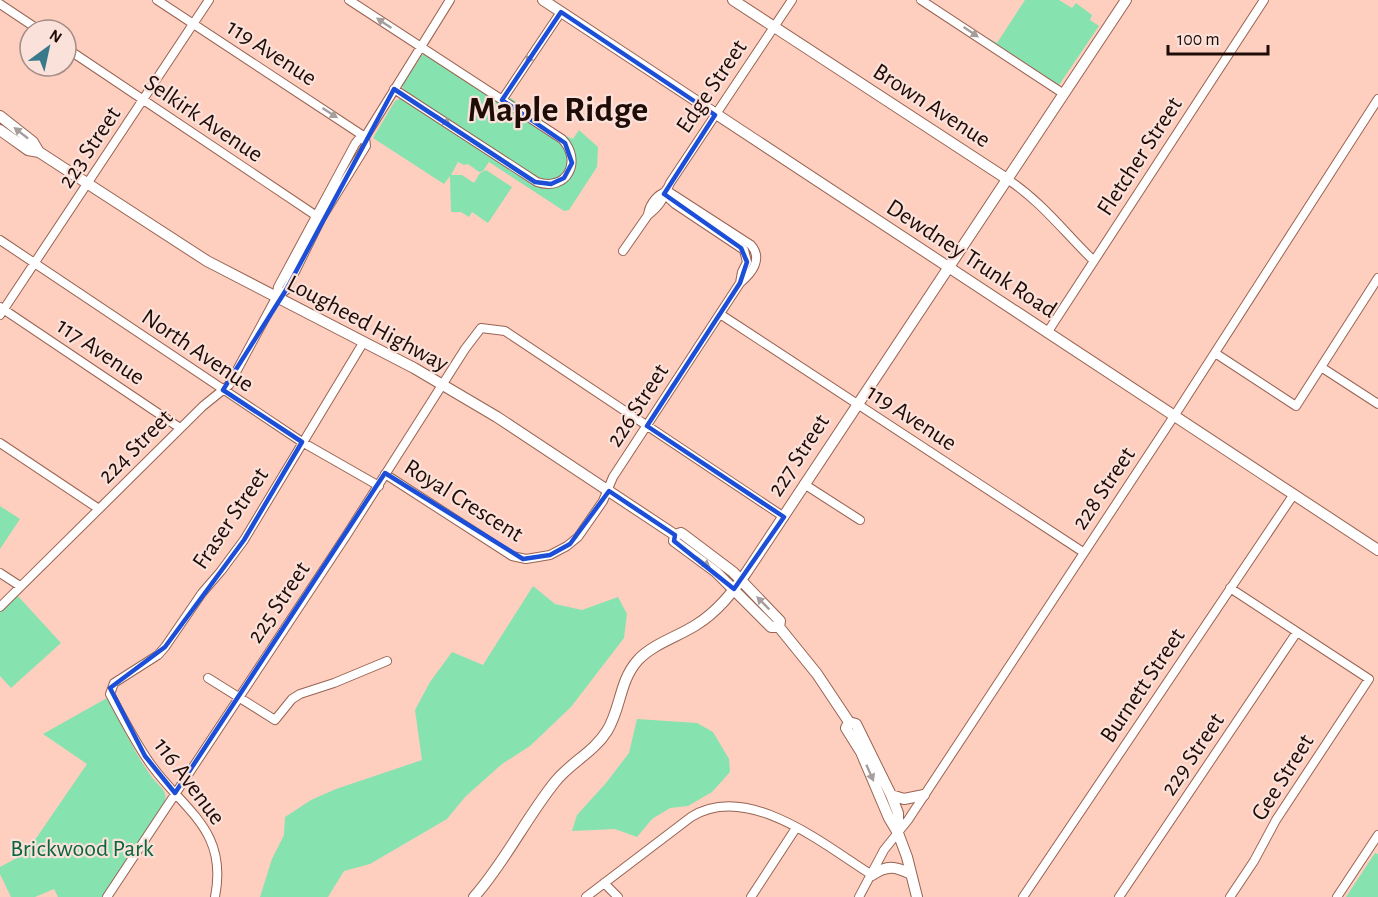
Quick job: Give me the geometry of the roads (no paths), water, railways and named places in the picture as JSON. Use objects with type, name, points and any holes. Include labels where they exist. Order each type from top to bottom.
[{"type":"main road","name":"Dewdney Trunk Road","points":[[543,0],[1378,550]]},
{"type":"main road","name":"Brown Avenue","points":[[733,0],[1007,179]]},
{"type":"main road","name":"227 Street","points":[[474,897],[493,874],[555,782],[602,739],[615,714],[627,676],[639,659],[654,647],[706,618],[738,585],[1126,0]]},
{"type":"main road","name":"Lougheed Highway","points":[[0,116],[33,142],[39,152]]},
{"type":"main road","name":"Lougheed Highway","points":[[0,130],[28,150],[39,152],[88,183],[207,261],[442,385],[608,489],[675,535],[681,533],[722,564],[738,585],[780,621],[779,627],[817,674],[849,722],[856,724],[898,813],[898,833]]},
{"type":"main road","name":"Lougheed Highway","points":[[849,722],[846,728],[861,752],[898,833],[917,897]]},
{"type":"main road","points":[[891,795],[904,799],[924,795]]},
{"type":"main road","points":[[872,875],[881,868],[892,866],[911,874]]},
{"type":"street","name":"119 Avenue","points":[[157,0],[365,137]]},
{"type":"street","name":"223 Street","points":[[1,310],[209,0]]},
{"type":"street","points":[[349,0],[566,144],[572,163],[569,171],[564,178],[551,184],[535,182],[394,89]]},
{"type":"street","name":"224 Street","points":[[0,607],[180,428],[231,382],[276,298],[278,287],[318,217],[357,140],[365,137],[450,0]]},
{"type":"street","name":"Edge Street","points":[[623,251],[648,215],[657,196],[665,192],[792,0]]},
{"type":"street","points":[[921,0],[1064,94]]},
{"type":"street","name":"Fletcher Street","points":[[1047,333],[1264,0]]},
{"type":"street","points":[[0,4],[21,18]]},
{"type":"street","points":[[502,100],[561,12]]},
{"type":"street","name":"Selkirk Avenue","points":[[78,56],[318,217]]},
{"type":"street","name":"228 Street","points":[[858,897],[884,850],[924,795],[1174,416],[1378,99]]},
{"type":"street","name":"Brown Avenue","points":[[1007,179],[1026,192],[1094,261]]},
{"type":"street","points":[[665,192],[675,204],[744,250],[747,262],[740,283]]},
{"type":"street","name":"226 Street","points":[[523,559],[550,555],[570,544],[594,515],[612,480],[646,426],[740,283],[750,274],[755,265],[756,252],[751,245],[665,192]]},
{"type":"street","name":"North Avenue","points":[[0,240],[302,442],[379,486]]},
{"type":"street","points":[[1215,353],[1296,406],[1378,278]]},
{"type":"street","name":"117 Avenue","points":[[1,310],[180,428]]},
{"type":"street","name":"119 Avenue","points":[[720,314],[1083,552]]},
{"type":"street","name":"225 Street","points":[[106,897],[379,486],[465,349],[481,328],[505,331],[646,426]]},
{"type":"street","name":"Fraser Street","points":[[110,694],[114,683],[158,655],[202,593],[221,572],[244,540],[363,343]]},
{"type":"street","points":[[1321,368],[1378,404]]},
{"type":"street","points":[[646,426],[784,517]]},
{"type":"street","points":[[0,443],[99,509]]},
{"type":"street","name":"Royal Crescent","points":[[385,474],[509,555],[523,559]]},
{"type":"street","points":[[804,484],[860,520]]},
{"type":"street","name":"Burnett Street","points":[[1023,897],[1294,494]]},
{"type":"street","points":[[0,573],[20,586]]},
{"type":"street","points":[[1230,588],[1297,632]]},
{"type":"street","name":"Gee Street","points":[[1230,897],[1254,861],[1276,820],[1369,679],[1297,632]]},
{"type":"street","name":"229 Street","points":[[1119,897],[1297,632]]},
{"type":"street","points":[[208,678],[275,720],[292,699],[300,694],[387,661]]},
{"type":"street","name":"116 Avenue","points":[[110,694],[145,756],[168,787],[196,816],[208,833],[218,868],[216,897]]},
{"type":"street","points":[[586,897],[702,809],[723,806],[773,814],[872,875]]},
{"type":"street","points":[[751,897],[796,828]]},
{"type":"street","points":[[1337,897],[1378,835]]},
{"type":"street","points":[[604,883],[618,897]]},
{"type":"district","name":"Maple Ridge","points":[[558,108]]},
{"type":"park label","name":"Brickwood Park","points":[[82,848]]}]
